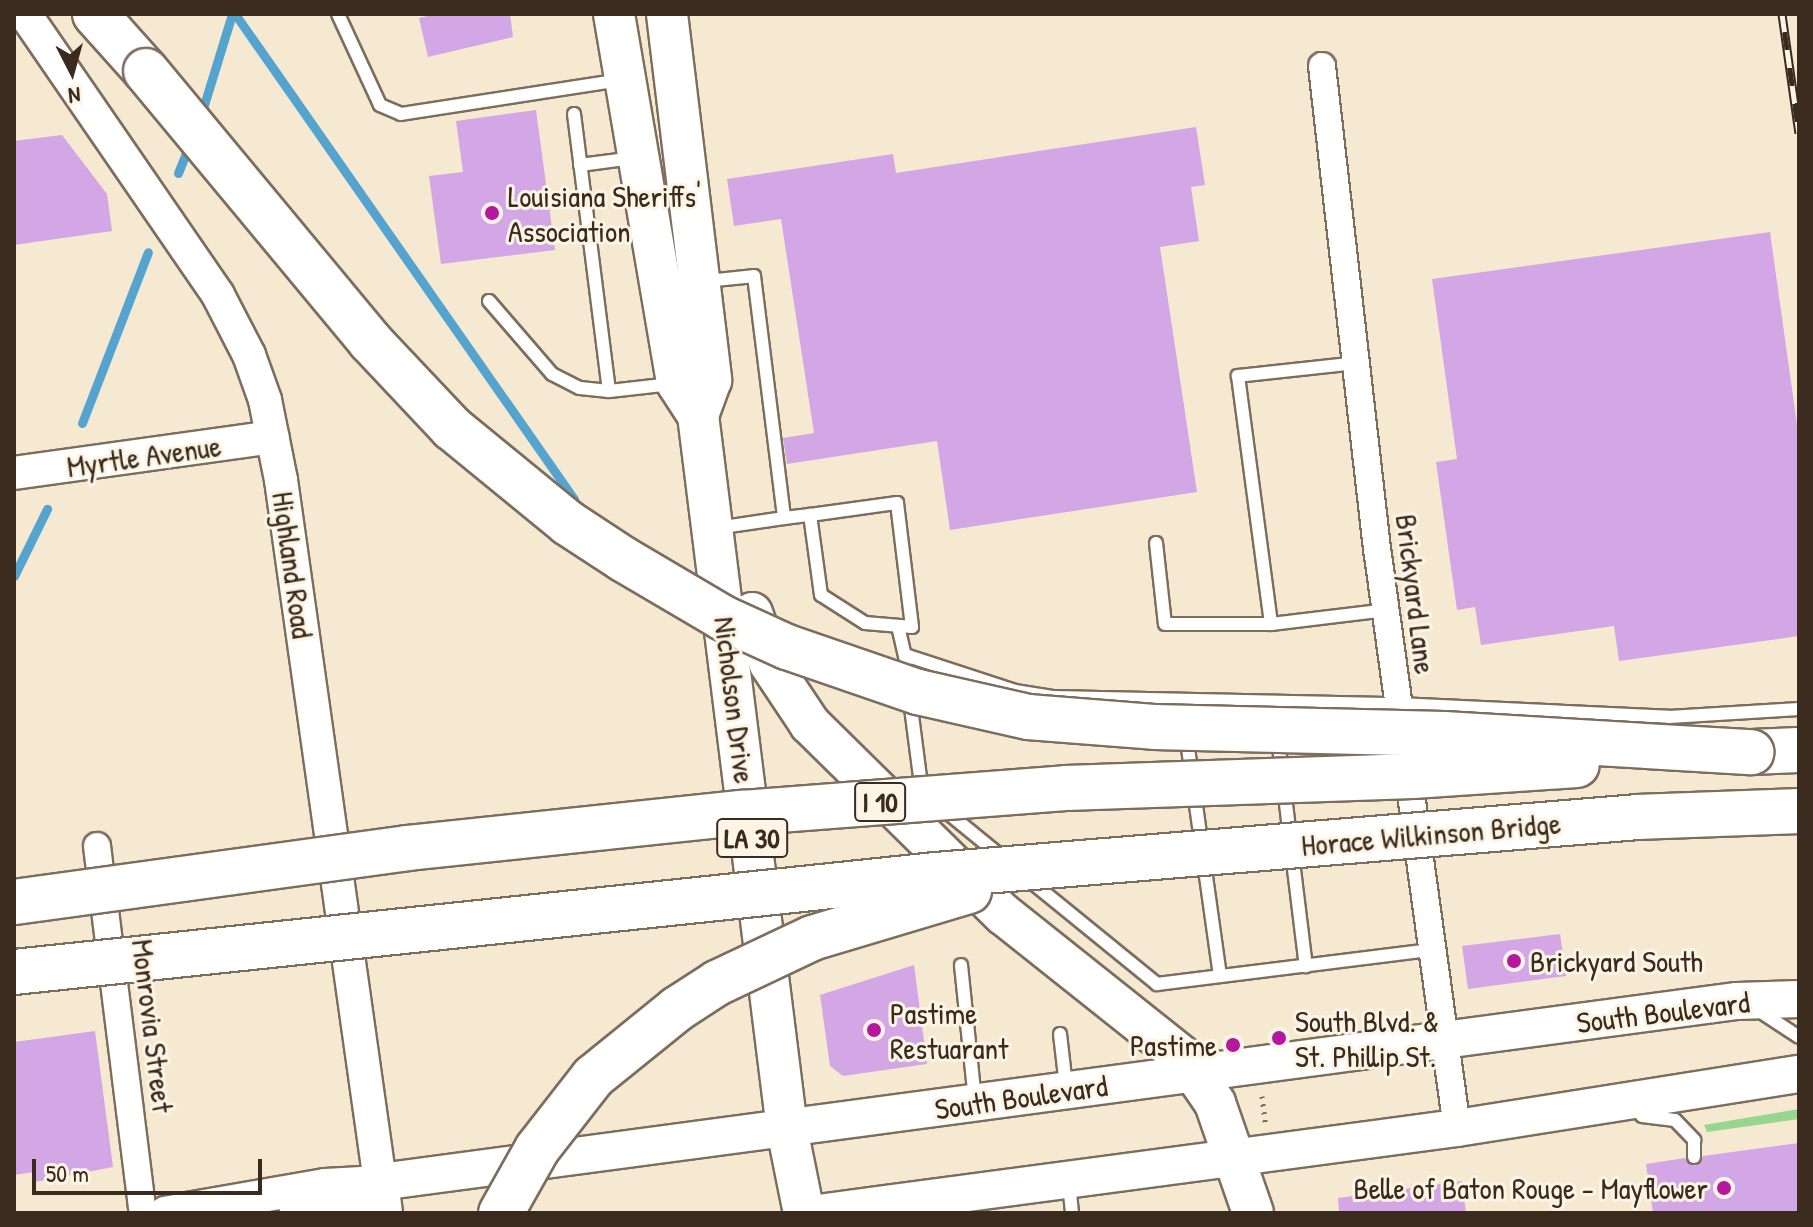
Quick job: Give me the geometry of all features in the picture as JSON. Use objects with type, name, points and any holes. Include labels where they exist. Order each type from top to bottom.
[{"type":"highway","points":[[101,21],[389,363],[452,428],[568,523],[623,559],[723,618],[787,647],[918,692],[1028,717],[1154,727],[1444,734],[1751,752]]},
{"type":"highway","name":"I 10","points":[[14,902],[407,848],[742,813],[1066,788],[1413,776],[1799,750]]},
{"type":"highway","name":"Horace Wilkinson Bridge","points":[[1064,864],[1638,817],[1799,811]]},
{"type":"highway","points":[[14,972],[600,907],[1064,864]]},
{"type":"highway","points":[[501,1213],[537,1149],[593,1077],[717,983],[812,938],[1064,864]]},
{"type":"main road","name":"Nicholson Drive","points":[[614,14],[636,157],[715,538],[787,1129],[804,1213]]},
{"type":"main road","name":"Nicholson Drive","points":[[667,14],[711,380],[688,399]]},
{"type":"main road","points":[[715,538],[740,570],[770,664],[810,724],[1003,914],[1160,1035],[1195,1074],[1215,1103],[1237,1157],[1253,1213]]},
{"type":"main road","name":"South Boulevard","points":[[386,1204],[787,1129],[1727,1003],[1799,999]]},
{"type":"main road","points":[[818,1213],[1070,1197],[1237,1157],[1457,1128],[1799,1074]]},
{"type":"street","name":"Highland Road","points":[[25,14],[218,295],[249,355],[273,437],[386,1204]]},
{"type":"street","name":"Brickyard Lane","points":[[1322,66],[1386,610],[1457,1128]]},
{"type":"street","name":"Myrtle Avenue","points":[[14,473],[273,437]]},
{"type":"street","name":"Monrovia Street","points":[[97,846],[143,1213]]},
{"type":"street","name":"South Boulevard","points":[[165,1213],[244,1203],[386,1204]]},
{"type":"lane","points":[[338,14],[380,105],[401,114],[624,79]]},
{"type":"lane","points":[[574,114],[609,391]]},
{"type":"lane","points":[[580,165],[636,157]]},
{"type":"lane","points":[[698,281],[754,276],[784,518]]},
{"type":"lane","points":[[489,301],[552,374],[580,388],[688,399]]},
{"type":"lane","points":[[1271,624],[1238,376],[1357,363]]},
{"type":"lane","points":[[715,538],[784,518],[897,503],[912,627],[865,623],[821,595],[810,515]]},
{"type":"lane","points":[[1156,543],[1165,624],[1271,624],[1386,610]]},
{"type":"lane","points":[[898,626],[905,655],[922,793],[1157,984],[1431,950]]},
{"type":"lane","points":[[905,655],[1015,691],[1669,717],[1799,709]]},
{"type":"lane","points":[[1181,699],[1220,976]]},
{"type":"lane","points":[[1274,701],[1306,966]]},
{"type":"lane","points":[[961,965],[975,1103]]},
{"type":"lane","points":[[1727,1003],[1781,1021],[1799,1037]]},
{"type":"lane","points":[[1060,1034],[1066,1091]]},
{"type":"lane","points":[[1620,1120],[1650,1115],[1675,1120],[1694,1140],[1694,1157]]},
{"type":"lane","points":[[1457,1128],[1501,1135],[1561,1128]]},
{"type":"path","points":[[1261,1087],[1266,1126]]},
{"type":"green space","points":[[1799,1109],[1799,1119],[1707,1132],[1704,1125]]},
{"type":"building","points":[[436,14],[510,14],[513,37],[428,57],[419,18]]},
{"type":"building","name":"Louisiana Sheriffs' Association","points":[[536,110],[555,250],[441,264],[429,176],[463,172],[456,121]]},
{"type":"building","points":[[1196,127],[1205,185],[1191,187],[1199,241],[1160,247],[1197,492],[950,530],[937,441],[787,464],[783,438],[814,433],[781,219],[734,226],[727,179],[893,154],[896,173]]},
{"type":"building","points":[[62,135],[107,194],[112,231],[14,245],[14,141]]},
{"type":"building","points":[[1770,232],[1799,439],[1799,636],[1619,661],[1614,626],[1481,645],[1475,607],[1457,610],[1436,462],[1457,459],[1432,279]]},
{"type":"building","name":"Brickyard South","points":[[1560,934],[1566,976],[1468,989],[1462,946]]},
{"type":"building","name":"Pastime Restuarant","points":[[914,965],[927,1064],[843,1076],[830,1066],[820,995]]},
{"type":"building","points":[[95,1031],[113,1167],[35,1182],[34,1172],[14,1175],[14,1042]]},
{"type":"building","name":"Belle of Baton Rouge - Mayflower","points":[[1799,1143],[1799,1213],[1653,1213],[1646,1164],[1685,1158],[1695,1166],[1703,1156]]},
{"type":"building","points":[[1462,1181],[1466,1213],[1339,1213],[1338,1198]]},
{"type":"waterway","points":[[200,118],[232,14]]},
{"type":"waterway","points":[[235,14],[574,499]]},
{"type":"waterway","points":[[178,173],[190,143]]},
{"type":"waterway","points":[[82,423],[148,252]]},
{"type":"waterway","points":[[14,576],[47,509]]},
{"type":"railway","points":[[1782,14],[1799,133]]},
{"type":"place","name":"Louisiana Sheriffs' Association","points":[[492,213]]},
{"type":"place","name":"Brickyard South","points":[[1514,961]]},
{"type":"place","name":"Pastime Restuarant","points":[[874,1030]]},
{"type":"place","name":"South Blvd. & St. Phillip St.","points":[[1279,1038]]},
{"type":"place","name":"Pastime","points":[[1233,1045]]},
{"type":"place","name":"Belle of Baton Rouge - Mayflower","points":[[1724,1188]]}]
